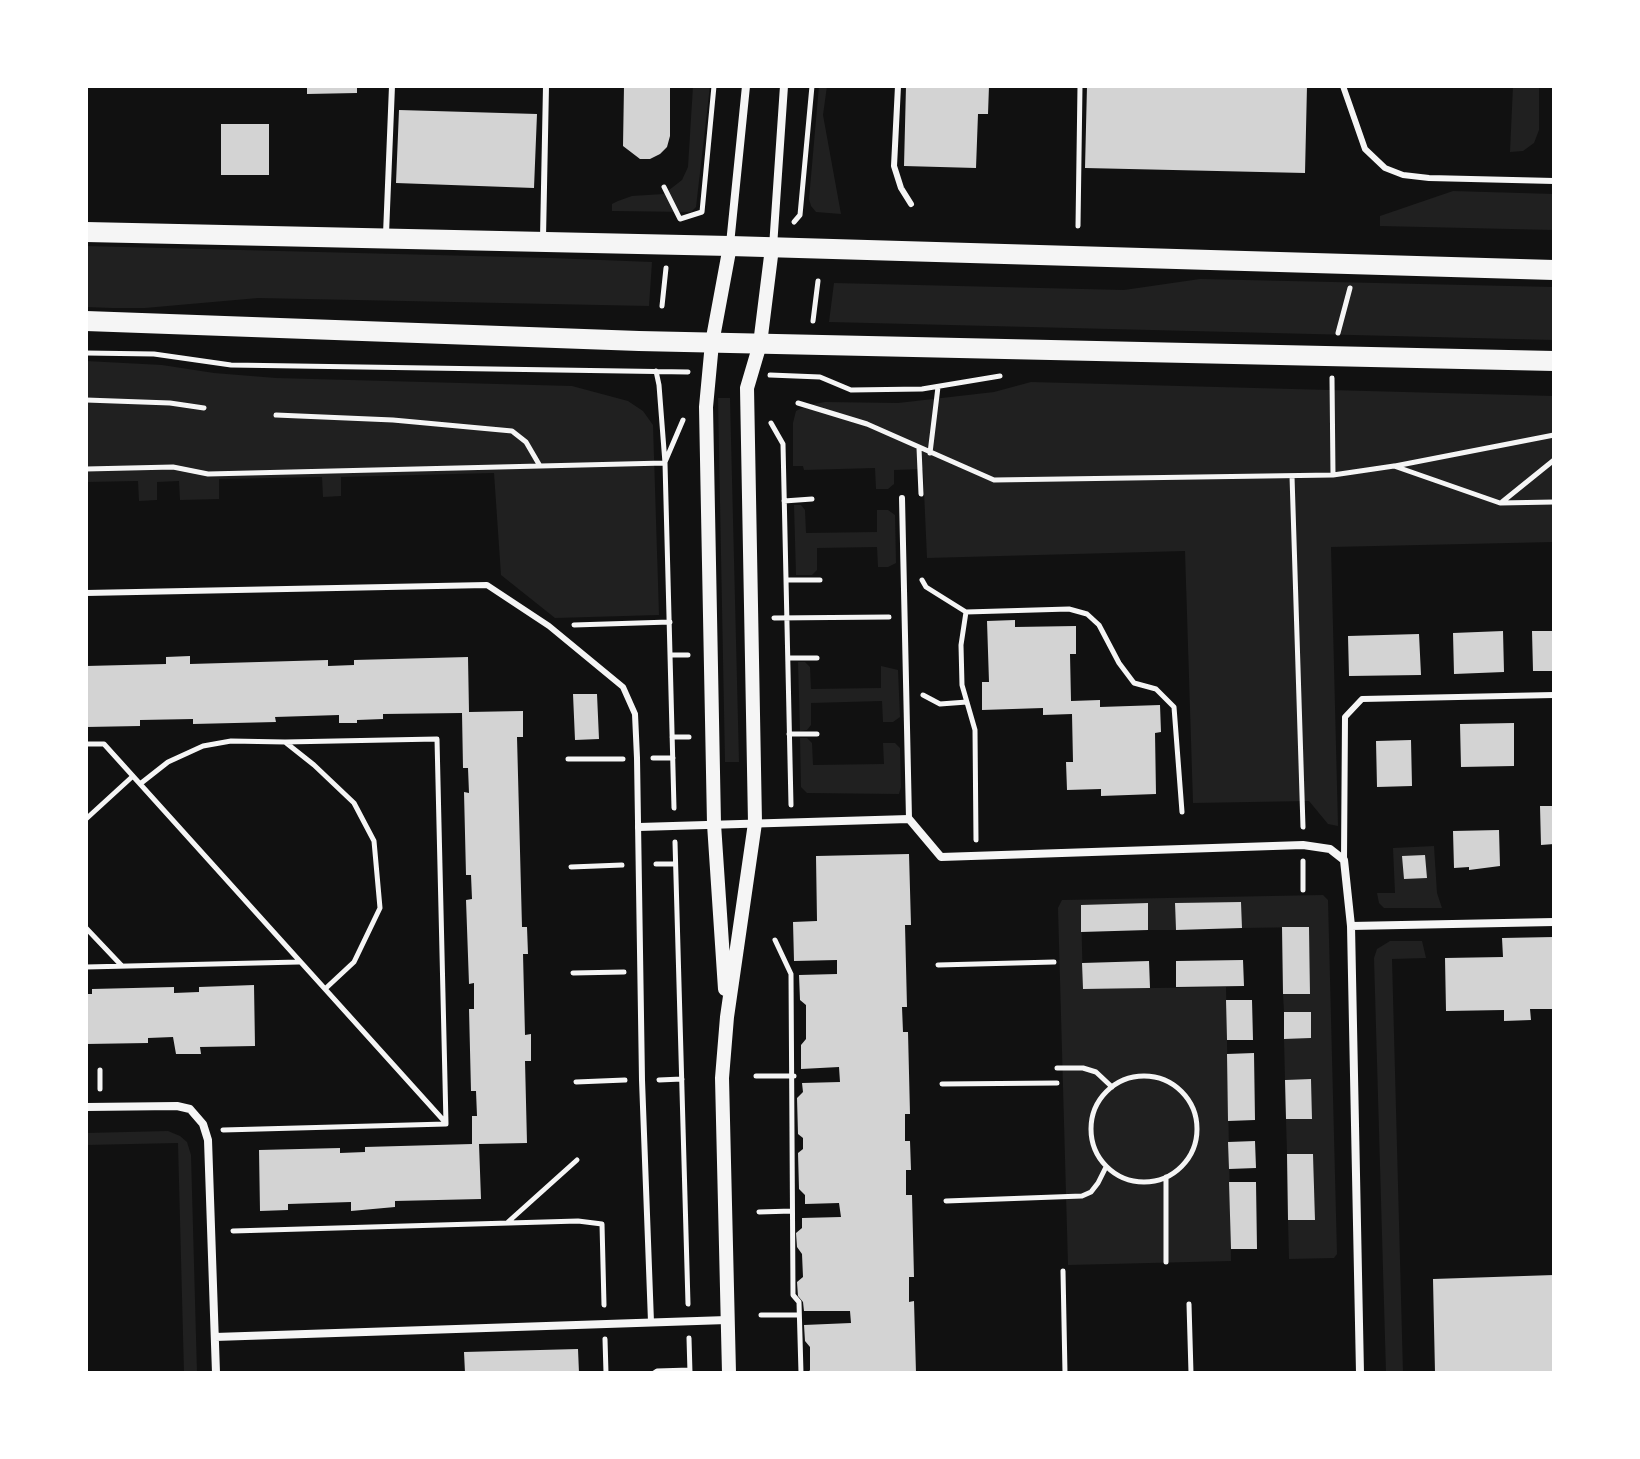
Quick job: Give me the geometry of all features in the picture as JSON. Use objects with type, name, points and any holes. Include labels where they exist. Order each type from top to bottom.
[{"type":"main road","points":[[86,232],[543,241],[1554,270]]},
{"type":"main road","points":[[86,321],[712,343],[1554,361]]},
{"type":"street","points":[[727,1017],[714,824],[706,407],[712,343],[730,246],[746,86]]},
{"type":"street","points":[[729,1373],[722,1078],[727,1017],[755,823],[747,400],[750,375],[760,344],[768,285],[784,86]]},
{"type":"street","points":[[639,827],[909,819],[941,857],[1303,845],[1330,849],[1344,860],[1351,926],[1360,1373]]},
{"type":"street","points":[[1351,926],[1554,922]]},
{"type":"street","points":[[86,1107],[177,1106],[190,1109],[203,1124],[208,1140],[216,1373]]},
{"type":"street","points":[[215,1337],[727,1320]]},
{"type":"lane","points":[[386,238],[392,86]]},
{"type":"lane","points":[[543,241],[546,86]]},
{"type":"lane","points":[[898,86],[894,166],[901,188],[911,204]]},
{"type":"lane","points":[[1343,86],[1365,149],[1385,168],[1403,175],[1429,178],[1554,181]]},
{"type":"lane","points":[[902,498],[909,819]]},
{"type":"lane","points":[[86,593],[487,585],[549,626],[623,687],[635,714],[651,1322]]},
{"type":"lane","points":[[1344,860],[1345,717],[1362,699],[1554,695]]},
{"type":"path","points":[[664,187],[680,219],[702,212],[714,86]]},
{"type":"path","points":[[800,215],[812,86]]},
{"type":"path","points":[[1078,226],[1080,86]]},
{"type":"path","points":[[662,306],[667,263]]},
{"type":"path","points":[[1333,475],[1332,356],[1356,265]]},
{"type":"path","points":[[813,326],[818,281]]},
{"type":"path","points":[[86,353],[154,354],[231,365],[709,373]]},
{"type":"path","points":[[654,1373],[690,1372],[665,463],[656,371]]},
{"type":"path","points":[[750,375],[820,377],[851,390],[938,387],[1012,374]]},
{"type":"path","points":[[1317,378],[1332,379]]},
{"type":"path","points":[[930,453],[938,387]]},
{"type":"path","points":[[86,400],[170,403],[204,408]]},
{"type":"path","points":[[798,403],[867,424],[994,480],[1333,475],[1554,435]]},
{"type":"path","points":[[276,415],[393,420],[512,431],[526,442],[540,466]]},
{"type":"path","points":[[783,444],[792,822]]},
{"type":"path","points":[[919,448],[921,507]]},
{"type":"path","points":[[1500,503],[1554,461]]},
{"type":"path","points":[[86,469],[173,467],[208,474],[665,463]]},
{"type":"path","points":[[1394,466],[1500,503],[1554,502]]},
{"type":"path","points":[[1292,476],[1303,890]]},
{"type":"path","points":[[784,501],[812,499]]},
{"type":"path","points":[[922,566],[922,581],[926,587],[966,612],[1069,609],[1087,614],[1099,625],[1119,663],[1134,683],[1156,689],[1174,707],[1182,812]]},
{"type":"path","points":[[786,580],[820,580]]},
{"type":"path","points":[[966,612],[961,645],[962,685],[975,730],[976,857]]},
{"type":"path","points":[[774,618],[905,616]]},
{"type":"path","points":[[549,626],[670,622]]},
{"type":"path","points":[[671,655],[688,655]]},
{"type":"path","points":[[788,658],[817,658]]},
{"type":"path","points":[[907,695],[926,695],[940,704],[967,702]]},
{"type":"path","points":[[777,711],[788,710]]},
{"type":"path","points":[[789,734],[817,734]]},
{"type":"path","points":[[672,737],[689,737]]},
{"type":"path","points":[[140,784],[168,762],[203,746],[231,741],[437,739],[446,1124]]},
{"type":"path","points":[[285,742],[354,803],[374,841],[380,908],[354,962],[325,989]]},
{"type":"path","points":[[86,744],[104,744],[446,1124]]},
{"type":"path","points":[[86,819],[133,776]]},
{"type":"path","points":[[86,928],[122,966]]},
{"type":"path","points":[[775,940],[791,974],[793,1295],[799,1302],[801,1373]]},
{"type":"path","points":[[86,967],[300,962]]},
{"type":"path","points":[[938,965],[1054,962]]},
{"type":"path","points":[[573,973],[641,971]]},
{"type":"path","points":[[1057,1068],[1083,1068],[1096,1072],[1112,1087]]},
{"type":"path","points":[[756,1076],[794,1076]]},
{"type":"path","points":[[1136,1077],[1164,1080],[1180,1089],[1191,1105],[1197,1125],[1194,1146],[1183,1165],[1166,1177],[1145,1182],[1124,1179],[1106,1167],[1094,1149],[1090,1128],[1095,1107],[1112,1087],[1136,1077]]},
{"type":"path","points":[[942,1084],[1057,1083]]},
{"type":"path","points":[[249,1128],[446,1124]]},
{"type":"path","points":[[507,1223],[577,1160]]},
{"type":"path","points":[[946,1201],[1082,1196],[1091,1192],[1106,1167]]},
{"type":"path","points":[[1166,1177],[1166,1262]]},
{"type":"path","points":[[759,1212],[792,1211]]},
{"type":"path","points":[[233,1231],[578,1221],[602,1224],[604,1324]]},
{"type":"path","points":[[1063,1271],[1065,1373]]},
{"type":"path","points":[[1189,1304],[1191,1373]]},
{"type":"path","points":[[761,1315],[799,1315]]},
{"type":"path","points":[[606,1351],[606,1373]]},
{"type":"shaded area","points":[[693,86],[710,86],[696,207],[691,212],[612,211],[612,204],[618,201],[632,196],[664,194],[682,180],[688,167]]},
{"type":"shaded area","points":[[819,86],[827,86],[823,115],[841,214],[816,212],[809,199]]},
{"type":"shaded area","points":[[1513,86],[1539,86],[1539,130],[1534,143],[1523,151],[1510,152]]},
{"type":"shaded area","points":[[1453,191],[1554,194],[1554,230],[1380,226],[1380,216]]},
{"type":"shaded area","points":[[86,246],[652,262],[649,306],[258,298],[112,308],[86,307]]},
{"type":"shaded area","points":[[1200,279],[1554,287],[1554,340],[829,322],[834,283],[1124,290]]},
{"type":"shaded area","points":[[86,361],[162,365],[276,378],[572,386],[628,401],[643,411],[653,425],[659,615],[555,618],[501,575],[494,473],[341,477],[341,496],[323,497],[322,477],[219,479],[219,499],[180,500],[179,481],[157,482],[157,500],[139,501],[138,481],[86,482]]},
{"type":"shaded area","points":[[1031,382],[1554,396],[1554,542],[1331,547],[1338,826],[1328,824],[1309,801],[1193,803],[1185,551],[927,558],[923,469],[894,470],[894,484],[888,489],[876,489],[875,468],[804,470],[803,466],[793,466],[793,423],[796,411],[808,405],[825,402],[898,403],[994,392]]},
{"type":"shaded area","points":[[718,398],[730,398],[739,762],[725,762]]},
{"type":"shaded area","points":[[794,505],[801,505],[805,510],[806,533],[877,532],[877,510],[888,510],[895,515],[896,563],[878,567],[877,547],[817,548],[817,570],[812,575],[796,575]]},
{"type":"shaded area","points":[[798,662],[805,662],[810,667],[811,689],[881,688],[881,666],[898,670],[900,717],[893,722],[883,722],[882,701],[811,703],[811,725],[807,730],[800,731]]},
{"type":"shaded area","points":[[800,738],[807,738],[812,743],[813,765],[884,764],[883,743],[895,743],[900,748],[899,794],[807,793],[801,787]]},
{"type":"shaded area","points":[[1434,846],[1437,893],[1442,908],[1384,908],[1379,903],[1377,893],[1395,893],[1393,848]]},
{"type":"shaded area","points":[[1323,895],[1328,900],[1337,1254],[1334,1258],[1289,1259],[1288,1220],[1315,1219],[1313,1154],[1287,1154],[1286,1119],[1312,1119],[1311,1079],[1285,1080],[1284,1039],[1311,1038],[1311,1012],[1284,1012],[1283,994],[1310,993],[1309,927],[1242,928],[1241,902],[1175,903],[1176,930],[1148,930],[1147,903],[1081,906],[1083,989],[1226,987],[1231,1261],[1068,1265],[1058,908],[1062,900]]},
{"type":"shaded area","points":[[1390,941],[1422,941],[1426,958],[1392,959],[1403,1373],[1386,1373],[1374,958],[1377,949]]},
{"type":"shaded area","points":[[168,1131],[187,1142],[191,1155],[197,1373],[184,1373],[178,1143],[86,1145],[86,1133]]},
{"type":"building","points":[[307,86],[357,86],[357,93],[307,94]]},
{"type":"building","points":[[624,86],[670,86],[670,136],[667,147],[650,159],[640,159],[623,146]]},
{"type":"building","points":[[906,86],[989,86],[988,114],[978,114],[976,168],[904,166]]},
{"type":"building","points":[[1087,86],[1307,86],[1305,173],[1085,168]]},
{"type":"building","points":[[399,110],[537,114],[534,188],[396,183]]},
{"type":"building","points":[[221,124],[269,124],[269,175],[221,175]]},
{"type":"building","points":[[1015,620],[1015,627],[1076,626],[1076,654],[1070,654],[1071,701],[1100,700],[1100,707],[1160,705],[1161,732],[1155,733],[1156,794],[1101,796],[1101,789],[1067,790],[1066,762],[1073,762],[1072,714],[1043,715],[1043,708],[982,710],[982,682],[989,682],[987,621]]},
{"type":"building","points":[[1503,631],[1504,672],[1454,674],[1453,633]]},
{"type":"building","points":[[1532,631],[1554,631],[1554,671],[1533,671]]},
{"type":"building","points":[[1419,634],[1421,675],[1349,676],[1348,636]]},
{"type":"building","points":[[190,656],[190,664],[328,660],[328,666],[354,665],[354,660],[468,657],[469,712],[523,711],[523,737],[517,737],[522,927],[527,927],[528,954],[523,954],[525,1035],[531,1034],[531,1061],[525,1061],[527,1143],[479,1144],[481,1199],[395,1201],[395,1207],[351,1211],[351,1202],[288,1204],[288,1210],[260,1211],[259,1150],[340,1148],[340,1153],[365,1152],[365,1147],[472,1144],[472,1116],[477,1116],[476,1091],[471,1091],[469,1009],[474,1009],[474,983],[469,984],[466,900],[472,899],[471,875],[466,875],[464,792],[469,793],[468,768],[463,768],[462,713],[383,714],[383,719],[357,720],[357,723],[339,723],[339,715],[275,717],[276,722],[193,724],[193,719],[140,720],[140,726],[86,727],[86,666],[166,664],[166,657]]},
{"type":"building","points":[[573,694],[597,694],[599,739],[575,740]]},
{"type":"building","points":[[1514,723],[1514,766],[1461,767],[1460,724]]},
{"type":"building","points":[[1411,740],[1412,786],[1377,787],[1376,741]]},
{"type":"building","points":[[1540,806],[1554,806],[1554,844],[1541,845]]},
{"type":"building","points":[[1499,830],[1500,866],[1469,870],[1469,867],[1454,868],[1453,831]]},
{"type":"building","points":[[909,854],[911,925],[905,925],[907,1007],[902,1007],[903,1032],[908,1032],[910,1114],[905,1114],[905,1141],[910,1141],[911,1170],[906,1170],[906,1195],[912,1195],[914,1277],[909,1277],[909,1302],[914,1301],[916,1373],[808,1373],[810,1347],[805,1341],[804,1325],[851,1323],[850,1311],[804,1311],[803,1302],[798,1296],[797,1282],[803,1277],[802,1254],[797,1247],[796,1233],[802,1228],[802,1218],[841,1217],[839,1203],[805,1204],[805,1195],[799,1189],[798,1153],[803,1149],[803,1138],[798,1134],[797,1098],[803,1092],[802,1083],[840,1082],[839,1067],[801,1069],[801,1045],[806,1039],[806,1005],[800,1000],[799,975],[837,974],[837,960],[794,961],[793,922],[817,921],[816,856]]},
{"type":"building","points":[[1425,855],[1427,878],[1404,879],[1402,856]]},
{"type":"building","points":[[1241,902],[1242,928],[1176,930],[1175,903]]},
{"type":"building","points":[[1148,903],[1148,930],[1081,932],[1081,905]]},
{"type":"building","points":[[1282,927],[1309,927],[1310,994],[1283,994]]},
{"type":"building","points":[[1554,937],[1554,1009],[1530,1009],[1531,1020],[1504,1021],[1504,1010],[1446,1011],[1445,958],[1503,957],[1502,938]]},
{"type":"building","points":[[1243,960],[1244,986],[1176,987],[1176,961]]},
{"type":"building","points":[[1149,961],[1150,988],[1083,989],[1082,963]]},
{"type":"building","points":[[254,985],[255,1046],[200,1047],[201,1054],[176,1054],[173,1037],[148,1038],[148,1043],[86,1044],[86,994],[92,994],[92,989],[174,987],[174,993],[199,992],[199,987]]},
{"type":"building","points":[[1226,1000],[1252,1000],[1253,1040],[1227,1040]]},
{"type":"building","points":[[1284,1012],[1311,1012],[1311,1038],[1284,1039]]},
{"type":"building","points":[[1254,1053],[1255,1120],[1228,1121],[1227,1054]]},
{"type":"building","points":[[1311,1079],[1312,1119],[1286,1119],[1285,1080]]},
{"type":"building","points":[[1255,1141],[1256,1168],[1229,1169],[1228,1142]]},
{"type":"building","points":[[1287,1154],[1313,1154],[1315,1220],[1288,1220]]},
{"type":"building","points":[[1229,1182],[1256,1182],[1257,1249],[1231,1249]]},
{"type":"building","points":[[1554,1275],[1554,1373],[1435,1373],[1433,1279]]},
{"type":"building","points":[[578,1349],[579,1373],[465,1373],[464,1352]]}]
